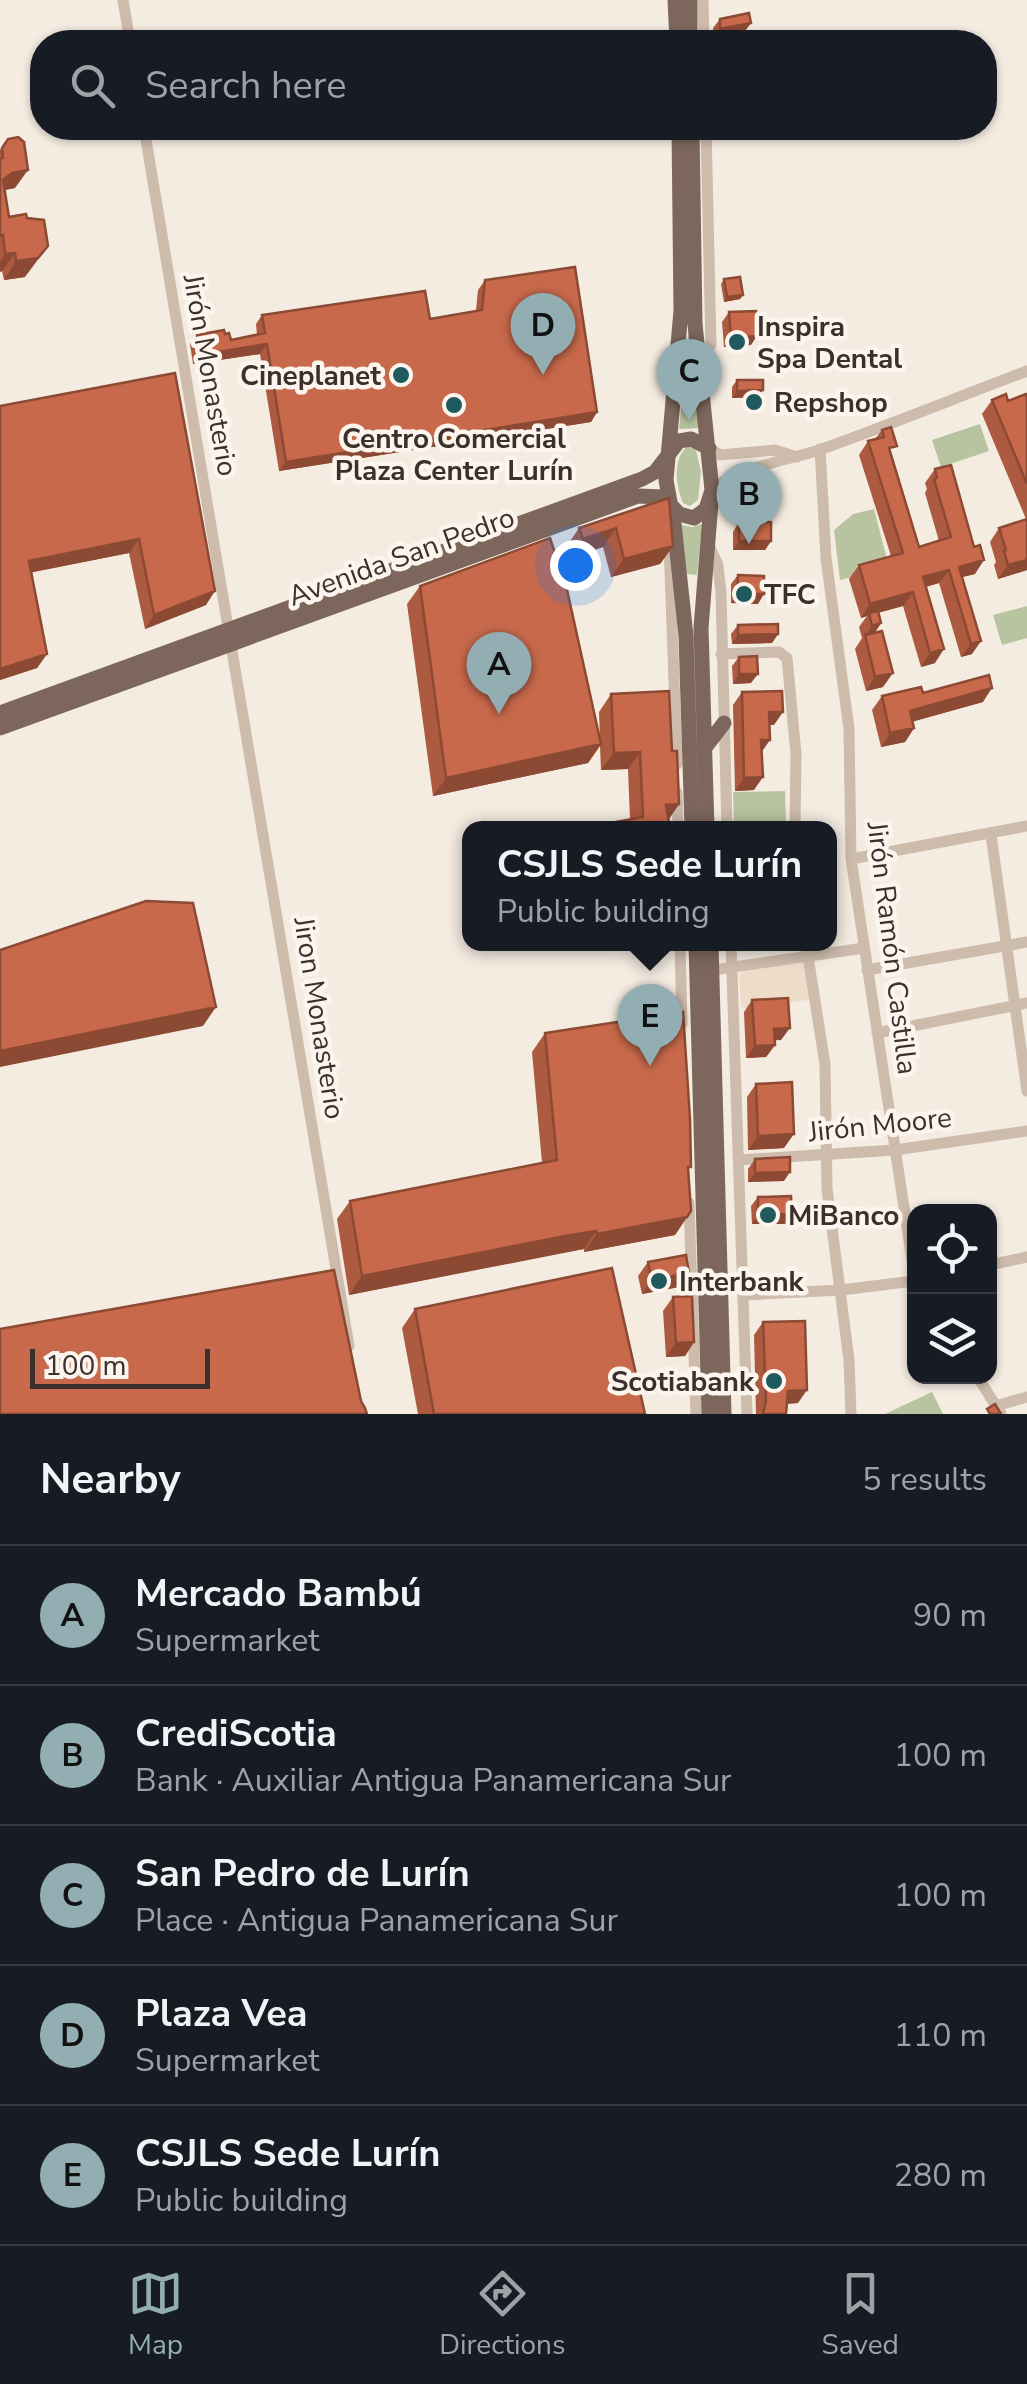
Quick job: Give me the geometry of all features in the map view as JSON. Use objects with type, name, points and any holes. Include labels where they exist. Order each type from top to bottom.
[{"type":"main road","points":[[675,0],[676,30]]},
{"type":"main road","points":[[690,0],[690,30]]},
{"type":"main road","points":[[679,140],[681,311],[666,471],[686,636],[692,821]]},
{"type":"main road","points":[[692,140],[695,324],[712,490],[701,628],[707,821]]},
{"type":"main road","name":"Avenida San Pedro","points":[[0,728],[642,479],[655,472],[679,441],[687,439],[708,448]]},
{"type":"main road","name":"Avenida San Pedro","points":[[0,713],[620,502],[651,494],[669,502],[684,517],[694,518],[706,509],[712,490]]},
{"type":"main road","points":[[704,749],[724,723]]},
{"type":"main road","points":[[698,951],[704,972],[724,1414]]},
{"type":"main road","points":[[708,951],[704,972],[709,1414]]},
{"type":"street","points":[[123,0],[128,30]]},
{"type":"street","points":[[703,0],[704,30]]},
{"type":"street","name":"Jirón Monasterio","points":[[146,140],[229,638]]},
{"type":"street","points":[[706,140],[711,345]]},
{"type":"street","name":"Avenida San Pedro","points":[[712,490],[740,475],[820,450],[1027,370]]},
{"type":"street","name":"Avenida San Pedro","points":[[708,448],[720,455],[775,450],[797,457]]},
{"type":"street","name":"Jirón Ramón Castilla","points":[[820,450],[826,558],[849,729],[851,859],[907,1230]]},
{"type":"street","points":[[674,524],[669,542],[678,821]]},
{"type":"street","points":[[708,540],[718,565],[727,821]]},
{"type":"street","name":"Jiron Monasterio","points":[[229,638],[352,1366]]},
{"type":"street","points":[[722,654],[784,654],[788,658],[796,754],[795,821]]},
{"type":"street","points":[[851,859],[1027,826]]},
{"type":"street","points":[[991,835],[1006,946],[1022,1004],[1027,1091]]},
{"type":"street","points":[[867,970],[1027,942]]},
{"type":"street","points":[[837,949],[864,948]]},
{"type":"street","points":[[680,951],[683,1040]]},
{"type":"street","points":[[731,951],[747,1414]]},
{"type":"street","points":[[704,972],[803,951]]},
{"type":"street","points":[[807,951],[825,1064],[827,1189],[841,1290],[851,1414]]},
{"type":"street","points":[[877,1033],[1022,1004]]},
{"type":"street","name":"Jirón Moore","points":[[738,1160],[895,1150],[1027,1132]]},
{"type":"street","points":[[688,1197],[696,1414]]},
{"type":"street","points":[[997,1263],[1027,1257]]},
{"type":"street","points":[[744,1294],[841,1290],[907,1278]]},
{"type":"street","points":[[982,1384],[998,1410],[1027,1397]]},
{"type":"green space","points":[[689,329],[702,428],[679,429]]},
{"type":"green space","points":[[980,424],[989,451],[941,467],[932,440]]},
{"type":"green space","points":[[687,446],[696,450],[701,472],[698,500],[690,506],[683,503],[677,473]]},
{"type":"green space","points":[[874,509],[889,567],[840,580],[834,530],[853,514]]},
{"type":"green space","points":[[678,524],[702,524],[697,575],[687,574]]},
{"type":"green space","points":[[1027,606],[1027,638],[1002,645],[993,615]]},
{"type":"green space","points":[[785,791],[786,821],[734,821],[733,792]]},
{"type":"green space","points":[[932,1392],[943,1414],[885,1414]]},
{"type":"shaded area","points":[[801,963],[807,966],[811,997],[807,1000],[746,1009],[741,1006],[739,974],[743,971]]},
{"type":"building","points":[[749,13],[751,23],[720,29],[720,19]]},
{"type":"building","points":[[18,137],[24,142],[28,170],[12,173],[3,180],[9,217],[26,214],[27,218],[44,220],[48,246],[38,258],[16,261],[15,253],[5,254],[3,235],[0,236],[0,159],[8,139]]},
{"type":"building","points":[[575,267],[597,412],[286,462],[267,344],[200,355],[197,335],[224,330],[231,340],[265,333],[262,315],[425,291],[430,319],[482,310],[485,280]]},
{"type":"building","points":[[740,277],[743,295],[727,297],[724,279]]},
{"type":"building","points":[[756,311],[757,336],[731,338],[729,312]]},
{"type":"building","points":[[175,373],[215,591],[154,615],[139,539],[29,561],[47,654],[0,669],[0,406]]},
{"type":"building","points":[[737,380],[763,380],[763,390],[737,391]]},
{"type":"building","points":[[1006,394],[1008,401],[1027,395],[1027,484],[992,400]]},
{"type":"building","points":[[891,427],[897,446],[889,448],[919,547],[951,537],[934,479],[935,469],[951,465],[974,547],[980,545],[984,560],[959,567],[981,641],[971,644],[949,570],[923,577],[944,649],[930,653],[913,592],[870,604],[859,565],[903,553],[868,441],[884,437],[882,430]]},
{"type":"building","points":[[669,498],[673,546],[624,559],[616,528],[583,539],[579,528]]},
{"type":"building","points":[[1027,519],[1027,560],[1008,565],[999,528]]},
{"type":"building","points":[[739,522],[771,522],[771,541],[739,541]]},
{"type":"building","points":[[550,538],[566,585],[601,744],[446,778],[420,586]]},
{"type":"building","points":[[738,575],[764,576],[764,594],[737,594]]},
{"type":"building","points":[[878,611],[881,623],[872,626],[869,613]]},
{"type":"building","points":[[778,624],[778,634],[738,635],[738,625]]},
{"type":"building","points":[[882,631],[893,673],[875,677],[865,635]]},
{"type":"building","points":[[757,656],[758,674],[739,674],[739,657]]},
{"type":"building","points":[[989,675],[992,688],[910,711],[914,728],[890,733],[882,696],[921,687],[923,693]]},
{"type":"building","points":[[669,691],[679,804],[666,805],[669,821],[621,821],[643,817],[640,752],[614,753],[611,694]]},
{"type":"building","points":[[782,691],[783,712],[769,712],[770,740],[761,740],[763,777],[744,778],[742,692]]},
{"type":"building","points":[[146,901],[193,903],[216,1007],[0,1051],[0,950]]},
{"type":"building","points":[[788,998],[790,1028],[774,1029],[775,1045],[755,1046],[752,1000]]},
{"type":"building","points":[[683,1012],[691,1167],[691,1211],[687,1217],[565,1236],[362,1276],[350,1201],[557,1160],[545,1033]]},
{"type":"building","points":[[792,1082],[794,1134],[758,1136],[756,1084]]},
{"type":"building","points":[[790,1157],[790,1172],[755,1173],[755,1159]]},
{"type":"building","points":[[791,1196],[792,1214],[758,1215],[758,1197]]},
{"type":"building","points":[[686,1255],[689,1273],[652,1280],[648,1262]]},
{"type":"building","points":[[612,1268],[645,1414],[434,1414],[415,1309]]},
{"type":"building","points":[[334,1270],[367,1414],[0,1414],[0,1329]]},
{"type":"building","points":[[692,1296],[694,1342],[676,1343],[673,1297]]},
{"type":"building","points":[[805,1321],[807,1390],[788,1391],[786,1414],[763,1414],[763,1322]]},
{"type":"building","points":[[995,1404],[1001,1414],[990,1414],[987,1409]]},
{"type":"place","name":"Inspira Spa Dental","points":[[737,342]]},
{"type":"place","name":"Cineplanet","points":[[401,375]]},
{"type":"place","name":"Plaza Vea","points":[[543,375]]},
{"type":"place","name":"Repshop","points":[[754,402]]},
{"type":"place","name":"Centro Comercial Plaza Center Lurín","points":[[454,405]]},
{"type":"place","name":"San Pedro de Lurín","points":[[689,421]]},
{"type":"place","name":"CrediScotia","points":[[749,544]]},
{"type":"place","name":"TFC","points":[[744,594]]},
{"type":"place","name":"Mercado Bambú","points":[[499,714]]},
{"type":"place","name":"CSJLS Sede Lurín","points":[[650,1066]]},
{"type":"place","name":"MiBanco","points":[[768,1215]]},
{"type":"place","name":"Interbank","points":[[659,1281]]},
{"type":"place","name":"Scotiabank","points":[[774,1381]]}]
